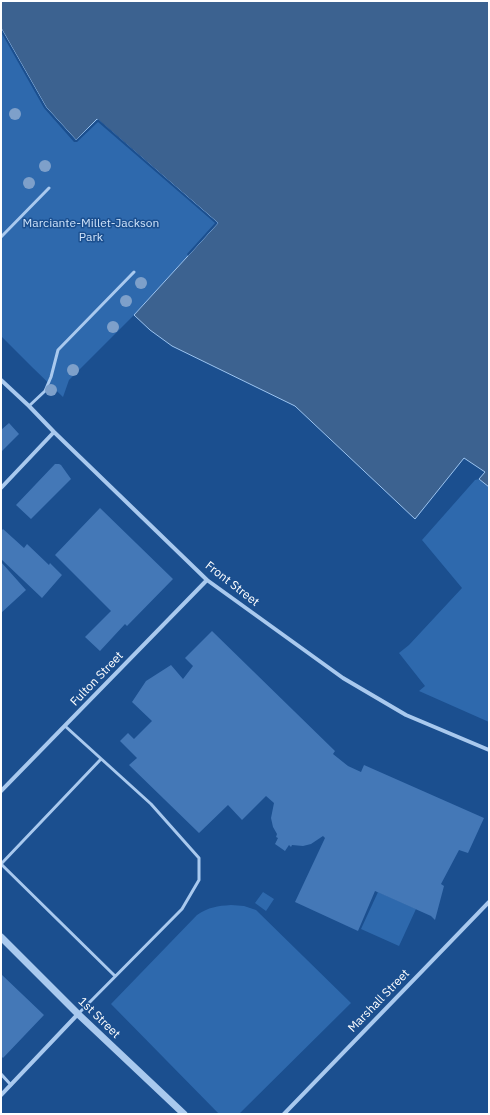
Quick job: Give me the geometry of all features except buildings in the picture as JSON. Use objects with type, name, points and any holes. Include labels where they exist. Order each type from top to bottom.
[{"type":"street","name":"Front Street","points":[[1,380],[207,580],[343,678],[406,715],[489,750]]},
{"type":"street","points":[[1,488],[54,432]]},
{"type":"street","name":"Fulton Street","points":[[1,791],[207,580]]},
{"type":"street","name":"Marshall Street","points":[[284,1114],[489,902]]},
{"type":"street","name":"1st Street","points":[[1,937],[78,1014],[184,1114]]},
{"type":"street","points":[[1,1095],[78,1014]]},
{"type":"lane","points":[[1,237],[49,188]]},
{"type":"lane","points":[[29,406],[45,391],[51,377],[58,350],[134,272]]},
{"type":"lane","points":[[65,726],[151,804],[199,858],[199,880],[182,909],[78,1014]]},
{"type":"lane","points":[[101,758],[1,864],[115,976]]},
{"type":"lane","points":[[1,1074],[11,1085]]},
{"type":"green space","name":"Marciante-Millet-Jackson Park","points":[[1,28],[98,119],[218,223],[134,315],[69,380],[63,397],[1,336]]},
{"type":"green space","points":[[479,479],[489,487],[489,722],[419,691],[425,686],[399,653],[409,645],[462,588],[422,540],[475,480]]},
{"type":"green space","points":[[263,892],[274,899],[266,911],[255,903]]},
{"type":"green space","points":[[378,892],[416,909],[399,946],[361,929]]},
{"type":"green space","points":[[231,905],[244,906],[256,910],[351,1003],[239,1114],[219,1114],[111,1004],[197,915],[213,907]]},
{"type":"shaded area","points":[[1,1],[489,1],[489,487],[479,479],[485,472],[464,458],[415,519],[295,406],[172,346],[150,330],[134,315],[218,223],[97,119],[76,140],[46,107],[1,28]]},
{"type":"pier","points":[[1,28],[46,107],[76,140],[98,119],[218,223],[188,256],[187,254],[215,223],[98,122],[77,142],[74,142],[44,108],[1,32]]}]
